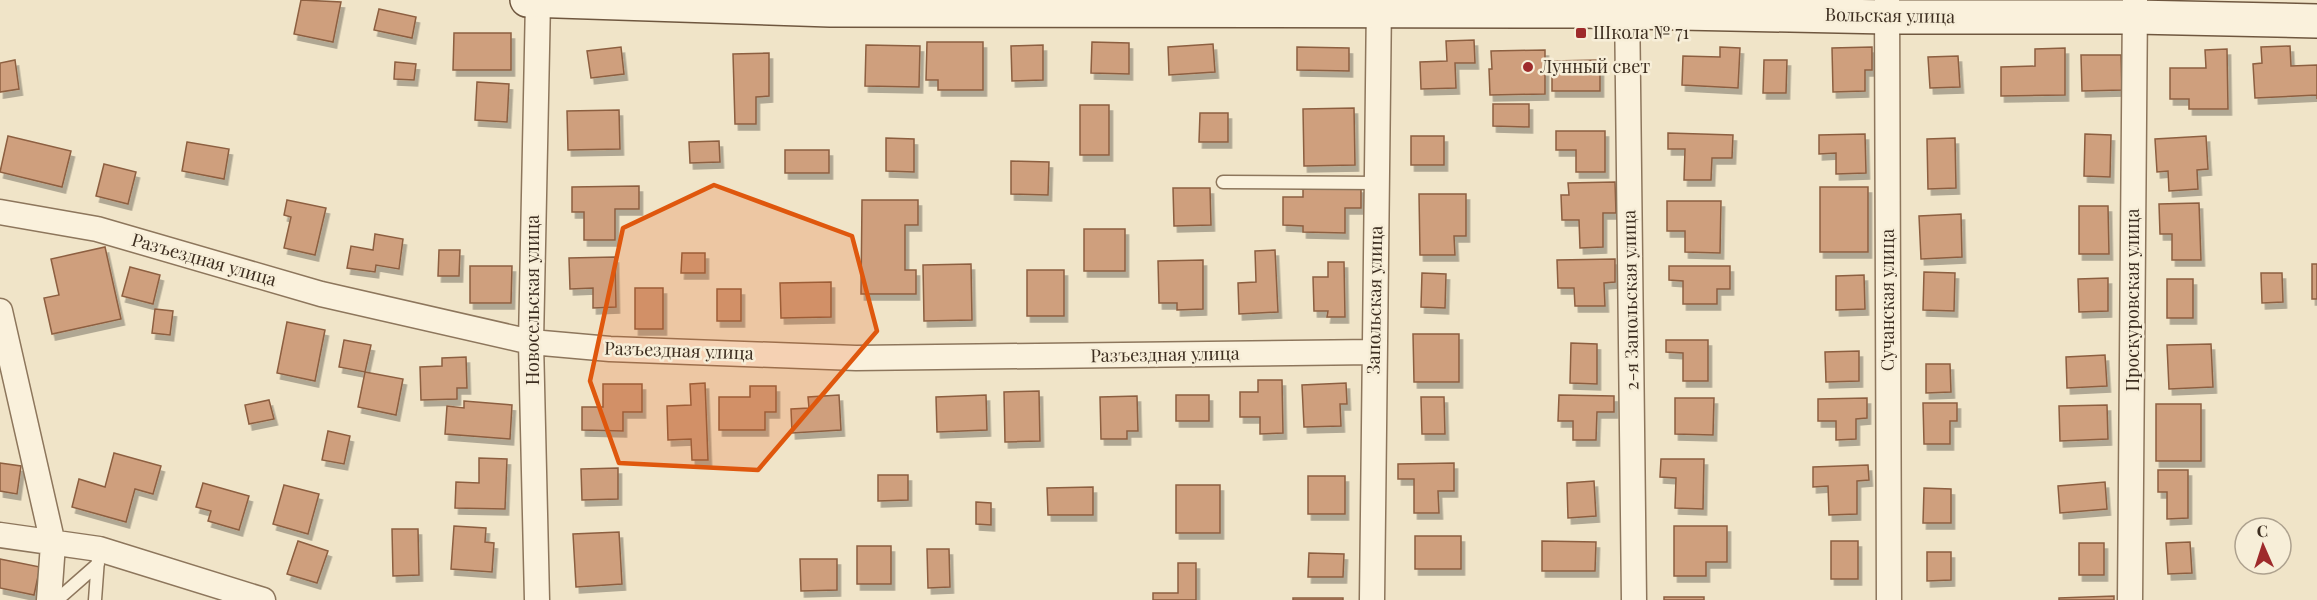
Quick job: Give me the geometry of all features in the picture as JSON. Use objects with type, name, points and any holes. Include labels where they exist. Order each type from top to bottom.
[{"type":"street","name":"Вольская улица","points":[[534,0],[830,10],[1379,5],[1887,9],[2135,8],[2317,21]]},
{"type":"street","name":"Новосельская улица","points":[[534,0],[531,342],[537,600]]},
{"type":"street","name":"Запольская улица","points":[[1372,600],[1379,5]]},
{"type":"street","name":"2-я Запольская улица","points":[[1627,6],[1634,600]]},
{"type":"street","name":"Проскуровская улица","points":[[2130,600],[2135,8]]},
{"type":"street","name":"Сучанская улица","points":[[1887,9],[1889,600]]},
{"type":"street","name":"Разъездная улица","points":[[0,212],[97,229],[321,294],[531,342],[610,349],[856,358],[1374,352]]},
{"type":"street","points":[[0,311],[53,544],[49,600]]},
{"type":"street","points":[[0,535],[53,544],[264,600]]},
{"type":"lane","points":[[1223,182],[1377,183]]},
{"type":"lane","points":[[57,600],[98,557]]},
{"type":"lane","points":[[95,600],[98,557]]},
{"type":"highlighted area","points":[[714,185],[852,236],[877,331],[758,470],[619,463],[590,381],[623,228]]},
{"type":"building","points":[[301,0],[341,2],[333,42],[294,34]]},
{"type":"building","points":[[379,9],[416,17],[412,38],[374,30]]},
{"type":"building","points":[[454,33],[511,33],[511,70],[453,70]]},
{"type":"building","points":[[1474,40],[1475,63],[1455,63],[1456,88],[1421,89],[1420,62],[1447,61],[1446,41]]},
{"type":"building","points":[[927,42],[983,42],[983,90],[938,90],[938,80],[926,80]]},
{"type":"building","points":[[1092,42],[1129,43],[1129,74],[1091,73]]},
{"type":"building","points":[[1213,44],[1215,72],[1169,75],[1168,47]]},
{"type":"building","points":[[866,45],[920,46],[919,87],[865,86]]},
{"type":"building","points":[[1043,45],[1043,80],[1012,81],[1011,46]]},
{"type":"building","points":[[2290,46],[2291,66],[2317,65],[2317,95],[2255,98],[2253,64],[2262,63],[2261,47]]},
{"type":"building","points":[[621,47],[624,74],[591,78],[587,51]]},
{"type":"building","points":[[1297,47],[1349,48],[1349,71],[1297,70]]},
{"type":"building","points":[[1720,47],[1740,48],[1738,88],[1682,85],[1683,56],[1720,57]]},
{"type":"building","points":[[1872,47],[1872,70],[1865,70],[1865,91],[1833,92],[1832,48]]},
{"type":"building","points":[[2065,48],[2065,95],[2001,96],[2001,67],[2035,66],[2035,49]]},
{"type":"building","points":[[2227,49],[2228,109],[2189,109],[2189,99],[2170,99],[2170,68],[2206,68],[2205,50]]},
{"type":"building","points":[[1545,50],[1545,94],[1490,95],[1491,51]]},
{"type":"building","points":[[769,53],[769,96],[756,97],[756,124],[735,124],[733,54]]},
{"type":"building","points":[[2081,55],[2121,55],[2122,90],[2082,91]]},
{"type":"building","points":[[1958,56],[1960,87],[1930,88],[1928,57]]},
{"type":"building","points":[[15,60],[19,89],[0,92],[0,63]]},
{"type":"building","points":[[1600,60],[1600,91],[1552,91],[1552,61]]},
{"type":"building","points":[[1764,60],[1787,60],[1786,93],[1763,93]]},
{"type":"building","points":[[395,62],[416,64],[414,80],[394,79]]},
{"type":"building","points":[[477,82],[509,84],[507,122],[475,120]]},
{"type":"building","points":[[1493,104],[1529,104],[1529,127],[1493,126]]},
{"type":"building","points":[[1080,105],[1109,105],[1109,155],[1080,155]]},
{"type":"building","points":[[1354,108],[1355,165],[1304,166],[1303,109]]},
{"type":"building","points":[[619,110],[620,149],[568,150],[567,111]]},
{"type":"building","points":[[1200,113],[1228,113],[1228,142],[1199,142]]},
{"type":"building","points":[[1556,131],[1605,131],[1605,172],[1576,172],[1576,150],[1556,150]]},
{"type":"building","points":[[1668,133],[1733,135],[1732,158],[1712,158],[1711,180],[1684,180],[1685,149],[1668,149]]},
{"type":"building","points":[[1865,134],[1866,173],[1836,174],[1836,153],[1819,154],[1819,135]]},
{"type":"building","points":[[2085,134],[2111,135],[2110,177],[2084,176]]},
{"type":"building","points":[[8,136],[71,151],[62,187],[0,172]]},
{"type":"building","points":[[1411,136],[1444,136],[1444,165],[1411,165]]},
{"type":"building","points":[[2206,136],[2208,169],[2197,170],[2198,189],[2169,191],[2168,171],[2157,172],[2155,139]]},
{"type":"building","points":[[886,138],[914,139],[914,172],[886,171]]},
{"type":"building","points":[[1955,138],[1956,188],[1928,189],[1927,139]]},
{"type":"building","points":[[719,141],[720,162],[690,163],[689,142]]},
{"type":"building","points":[[187,142],[229,149],[224,179],[182,171]]},
{"type":"building","points":[[785,150],[829,150],[829,173],[785,173]]},
{"type":"building","points":[[1011,161],[1049,162],[1048,195],[1011,194]]},
{"type":"building","points":[[104,164],[136,172],[128,204],[96,196]]},
{"type":"building","points":[[1615,182],[1616,213],[1603,213],[1603,247],[1580,248],[1579,220],[1562,220],[1561,195],[1569,195],[1568,183]]},
{"type":"building","points":[[639,186],[639,209],[615,209],[615,240],[584,240],[584,212],[572,212],[572,187]]},
{"type":"building","points":[[1303,187],[1361,187],[1361,208],[1345,208],[1345,233],[1303,232],[1303,226],[1283,225],[1283,197],[1303,197]]},
{"type":"building","points":[[1820,187],[1868,187],[1868,252],[1820,252]]},
{"type":"building","points":[[1173,188],[1210,188],[1211,225],[1174,226]]},
{"type":"building","points":[[1419,194],[1466,194],[1466,236],[1454,236],[1455,255],[1420,255]]},
{"type":"building","points":[[287,200],[326,208],[315,255],[284,248],[291,217],[284,215]]},
{"type":"building","points":[[862,200],[918,200],[918,225],[905,225],[905,270],[916,270],[916,294],[861,294]]},
{"type":"building","points":[[1667,201],[1721,201],[1720,253],[1685,252],[1685,231],[1667,231]]},
{"type":"building","points":[[2199,203],[2201,260],[2172,260],[2172,234],[2160,234],[2159,204]]},
{"type":"building","points":[[2079,206],[2108,206],[2109,254],[2079,254]]},
{"type":"building","points":[[1961,214],[1962,257],[1921,259],[1919,216]]},
{"type":"building","points":[[1084,229],[1125,229],[1125,271],[1084,271]]},
{"type":"building","points":[[375,234],[403,239],[399,269],[376,265],[375,272],[347,268],[351,246],[373,250]]},
{"type":"building","points":[[105,247],[121,319],[52,334],[44,298],[59,295],[51,259]]},
{"type":"building","points":[[439,250],[460,250],[459,276],[438,276]]},
{"type":"building","points":[[1275,250],[1278,312],[1239,314],[1238,283],[1256,282],[1255,251]]},
{"type":"building","points":[[682,253],[705,253],[705,273],[681,273]]},
{"type":"building","points":[[615,257],[616,307],[593,308],[593,288],[570,289],[569,258]]},
{"type":"building","points":[[1615,259],[1615,282],[1604,283],[1605,306],[1575,306],[1574,288],[1558,288],[1557,260]]},
{"type":"building","points":[[1203,260],[1203,309],[1177,310],[1177,303],[1159,303],[1158,261]]},
{"type":"building","points":[[1328,262],[1344,262],[1345,317],[1327,317],[1328,311],[1314,311],[1313,277],[1328,277]]},
{"type":"building","points":[[971,264],[972,320],[924,321],[923,265]]},
{"type":"building","points":[[2312,264],[2317,264],[2317,299],[2312,299]]},
{"type":"building","points":[[470,266],[512,266],[511,303],[470,303]]},
{"type":"building","points":[[1669,266],[1730,266],[1730,289],[1717,289],[1717,304],[1683,304],[1683,281],[1669,280]]},
{"type":"building","points":[[130,267],[160,275],[153,304],[122,296]]},
{"type":"building","points":[[1027,270],[1064,270],[1064,316],[1027,316]]},
{"type":"building","points":[[1924,272],[1955,273],[1954,311],[1923,310]]},
{"type":"building","points":[[1422,273],[1446,274],[1445,308],[1421,307]]},
{"type":"building","points":[[2261,273],[2282,273],[2283,302],[2262,303]]},
{"type":"building","points":[[1864,275],[1865,309],[1836,310],[1836,276]]},
{"type":"building","points":[[2108,278],[2108,311],[2079,312],[2078,279]]},
{"type":"building","points":[[2167,279],[2193,279],[2193,318],[2167,318]]},
{"type":"building","points":[[831,282],[831,317],[781,318],[780,283]]},
{"type":"building","points":[[635,288],[663,288],[663,329],[635,329]]},
{"type":"building","points":[[717,289],[741,289],[741,321],[717,321]]},
{"type":"building","points":[[155,309],[173,311],[170,335],[152,333]]},
{"type":"building","points":[[287,322],[325,330],[315,381],[277,373]]},
{"type":"building","points":[[1413,334],[1459,334],[1459,382],[1414,382]]},
{"type":"building","points":[[344,340],[371,345],[365,372],[339,367]]},
{"type":"building","points":[[1666,340],[1708,340],[1708,381],[1683,381],[1683,353],[1666,352]]},
{"type":"building","points":[[1571,343],[1597,344],[1597,384],[1570,383]]},
{"type":"building","points":[[2211,344],[2213,387],[2169,389],[2167,345]]},
{"type":"building","points":[[1859,351],[1859,381],[1826,382],[1825,352]]},
{"type":"building","points":[[2105,355],[2107,386],[2067,388],[2066,357]]},
{"type":"building","points":[[466,357],[467,388],[457,388],[457,399],[421,400],[420,367],[442,366],[442,358]]},
{"type":"building","points":[[1926,364],[1950,364],[1951,392],[1926,393]]},
{"type":"building","points":[[365,372],[403,379],[396,415],[358,407]]},
{"type":"building","points":[[1258,380],[1282,380],[1283,433],[1260,434],[1260,417],[1240,417],[1240,392],[1258,392]]},
{"type":"building","points":[[705,383],[708,460],[692,460],[691,439],[668,440],[667,406],[691,405],[690,384]]},
{"type":"building","points":[[1346,383],[1347,404],[1340,404],[1341,426],[1304,427],[1302,385]]},
{"type":"building","points":[[603,384],[642,384],[642,412],[623,412],[623,431],[582,430],[582,407],[603,407]]},
{"type":"building","points":[[750,386],[776,386],[776,412],[765,412],[765,430],[719,430],[719,397],[750,397]]},
{"type":"building","points":[[1039,391],[1040,441],[1005,442],[1004,392]]},
{"type":"building","points":[[839,395],[841,430],[792,433],[791,409],[809,408],[808,397]]},
{"type":"building","points":[[986,395],[987,430],[937,432],[936,397]]},
{"type":"building","points":[[1176,395],[1209,395],[1209,421],[1176,421]]},
{"type":"building","points":[[1559,395],[1614,396],[1614,412],[1597,412],[1596,440],[1573,440],[1573,421],[1558,421]]},
{"type":"building","points":[[1137,396],[1138,431],[1127,431],[1127,439],[1101,439],[1100,397]]},
{"type":"building","points":[[1421,397],[1444,397],[1445,434],[1422,434]]},
{"type":"building","points":[[1675,398],[1714,398],[1713,435],[1675,434]]},
{"type":"building","points":[[1867,398],[1867,418],[1856,419],[1856,439],[1836,440],[1836,421],[1818,421],[1818,399]]},
{"type":"building","points":[[269,400],[274,419],[249,424],[245,405]]},
{"type":"building","points":[[464,401],[512,405],[510,439],[445,434],[447,406],[464,408]]},
{"type":"building","points":[[1923,403],[1957,403],[1957,421],[1950,421],[1950,444],[1924,444]]},
{"type":"building","points":[[2156,404],[2201,404],[2201,461],[2156,461]]},
{"type":"building","points":[[2107,405],[2108,439],[2060,441],[2059,406]]},
{"type":"building","points":[[328,431],[350,436],[344,464],[322,460]]},
{"type":"building","points":[[114,453],[161,466],[153,494],[135,489],[126,522],[72,507],[79,479],[105,487]]},
{"type":"building","points":[[479,458],[507,459],[505,509],[455,508],[456,482],[479,483]]},
{"type":"building","points":[[1661,459],[1704,459],[1703,509],[1675,508],[1676,478],[1660,477]]},
{"type":"building","points":[[0,463],[21,466],[17,494],[0,491]]},
{"type":"building","points":[[1454,463],[1454,491],[1438,491],[1439,513],[1414,513],[1414,479],[1398,479],[1398,464]]},
{"type":"building","points":[[1868,465],[1869,480],[1857,481],[1857,514],[1829,515],[1828,486],[1813,487],[1813,467]]},
{"type":"building","points":[[618,468],[618,499],[582,500],[581,469]]},
{"type":"building","points":[[2158,470],[2188,470],[2188,518],[2167,519],[2167,492],[2158,492]]},
{"type":"building","points":[[878,475],[908,475],[908,500],[878,501]]},
{"type":"building","points":[[1308,476],[1345,476],[1345,514],[1308,514]]},
{"type":"building","points":[[1594,481],[1596,516],[1568,518],[1567,483]]},
{"type":"building","points":[[2105,482],[2107,509],[2060,513],[2058,486]]},
{"type":"building","points":[[203,483],[249,496],[239,530],[208,521],[211,511],[196,507]]},
{"type":"building","points":[[284,485],[319,494],[308,534],[273,524]]},
{"type":"building","points":[[1176,485],[1220,485],[1220,533],[1176,533]]},
{"type":"building","points":[[1093,487],[1093,515],[1048,515],[1047,488]]},
{"type":"building","points":[[1924,488],[1951,489],[1951,523],[1923,523]]},
{"type":"building","points":[[976,502],[991,503],[991,525],[976,524]]},
{"type":"building","points":[[454,526],[486,528],[485,542],[494,543],[492,572],[451,569]]},
{"type":"building","points":[[1674,526],[1727,526],[1727,562],[1706,562],[1706,576],[1674,576]]},
{"type":"building","points":[[392,529],[418,529],[419,575],[393,576]]},
{"type":"building","points":[[619,532],[622,584],[576,587],[573,534]]},
{"type":"building","points":[[1415,536],[1461,536],[1461,569],[1415,569]]},
{"type":"building","points":[[298,541],[328,551],[317,583],[287,574]]},
{"type":"building","points":[[1542,541],[1596,542],[1595,571],[1542,571]]},
{"type":"building","points":[[1831,541],[1858,541],[1858,579],[1831,579]]},
{"type":"building","points":[[2190,542],[2192,573],[2168,574],[2166,543]]},
{"type":"building","points":[[2079,543],[2104,543],[2104,575],[2079,575]]},
{"type":"building","points":[[857,546],[891,546],[891,584],[857,584]]},
{"type":"building","points":[[927,549],[949,549],[950,587],[928,588]]},
{"type":"building","points":[[1927,552],[1951,552],[1951,580],[1927,581]]},
{"type":"building","points":[[1309,553],[1344,554],[1343,577],[1308,577]]},
{"type":"building","points":[[0,559],[40,567],[34,595],[0,588]]},
{"type":"building","points":[[800,559],[837,559],[837,590],[801,591]]},
{"type":"building","points":[[1178,563],[1196,563],[1196,600],[1153,600],[1153,593],[1178,593]]},
{"type":"building","points":[[2114,596],[2114,600],[2059,600],[2059,598]]},
{"type":"building","points":[[1664,597],[1704,597],[1704,600],[1664,600]]},
{"type":"building","points":[[1293,598],[1343,598],[1343,600],[1293,600]]},
{"type":"place","name":"Школа № 71","points":[[1581,33]]},
{"type":"place","name":"Лунный свет","points":[[1528,67]]}]
